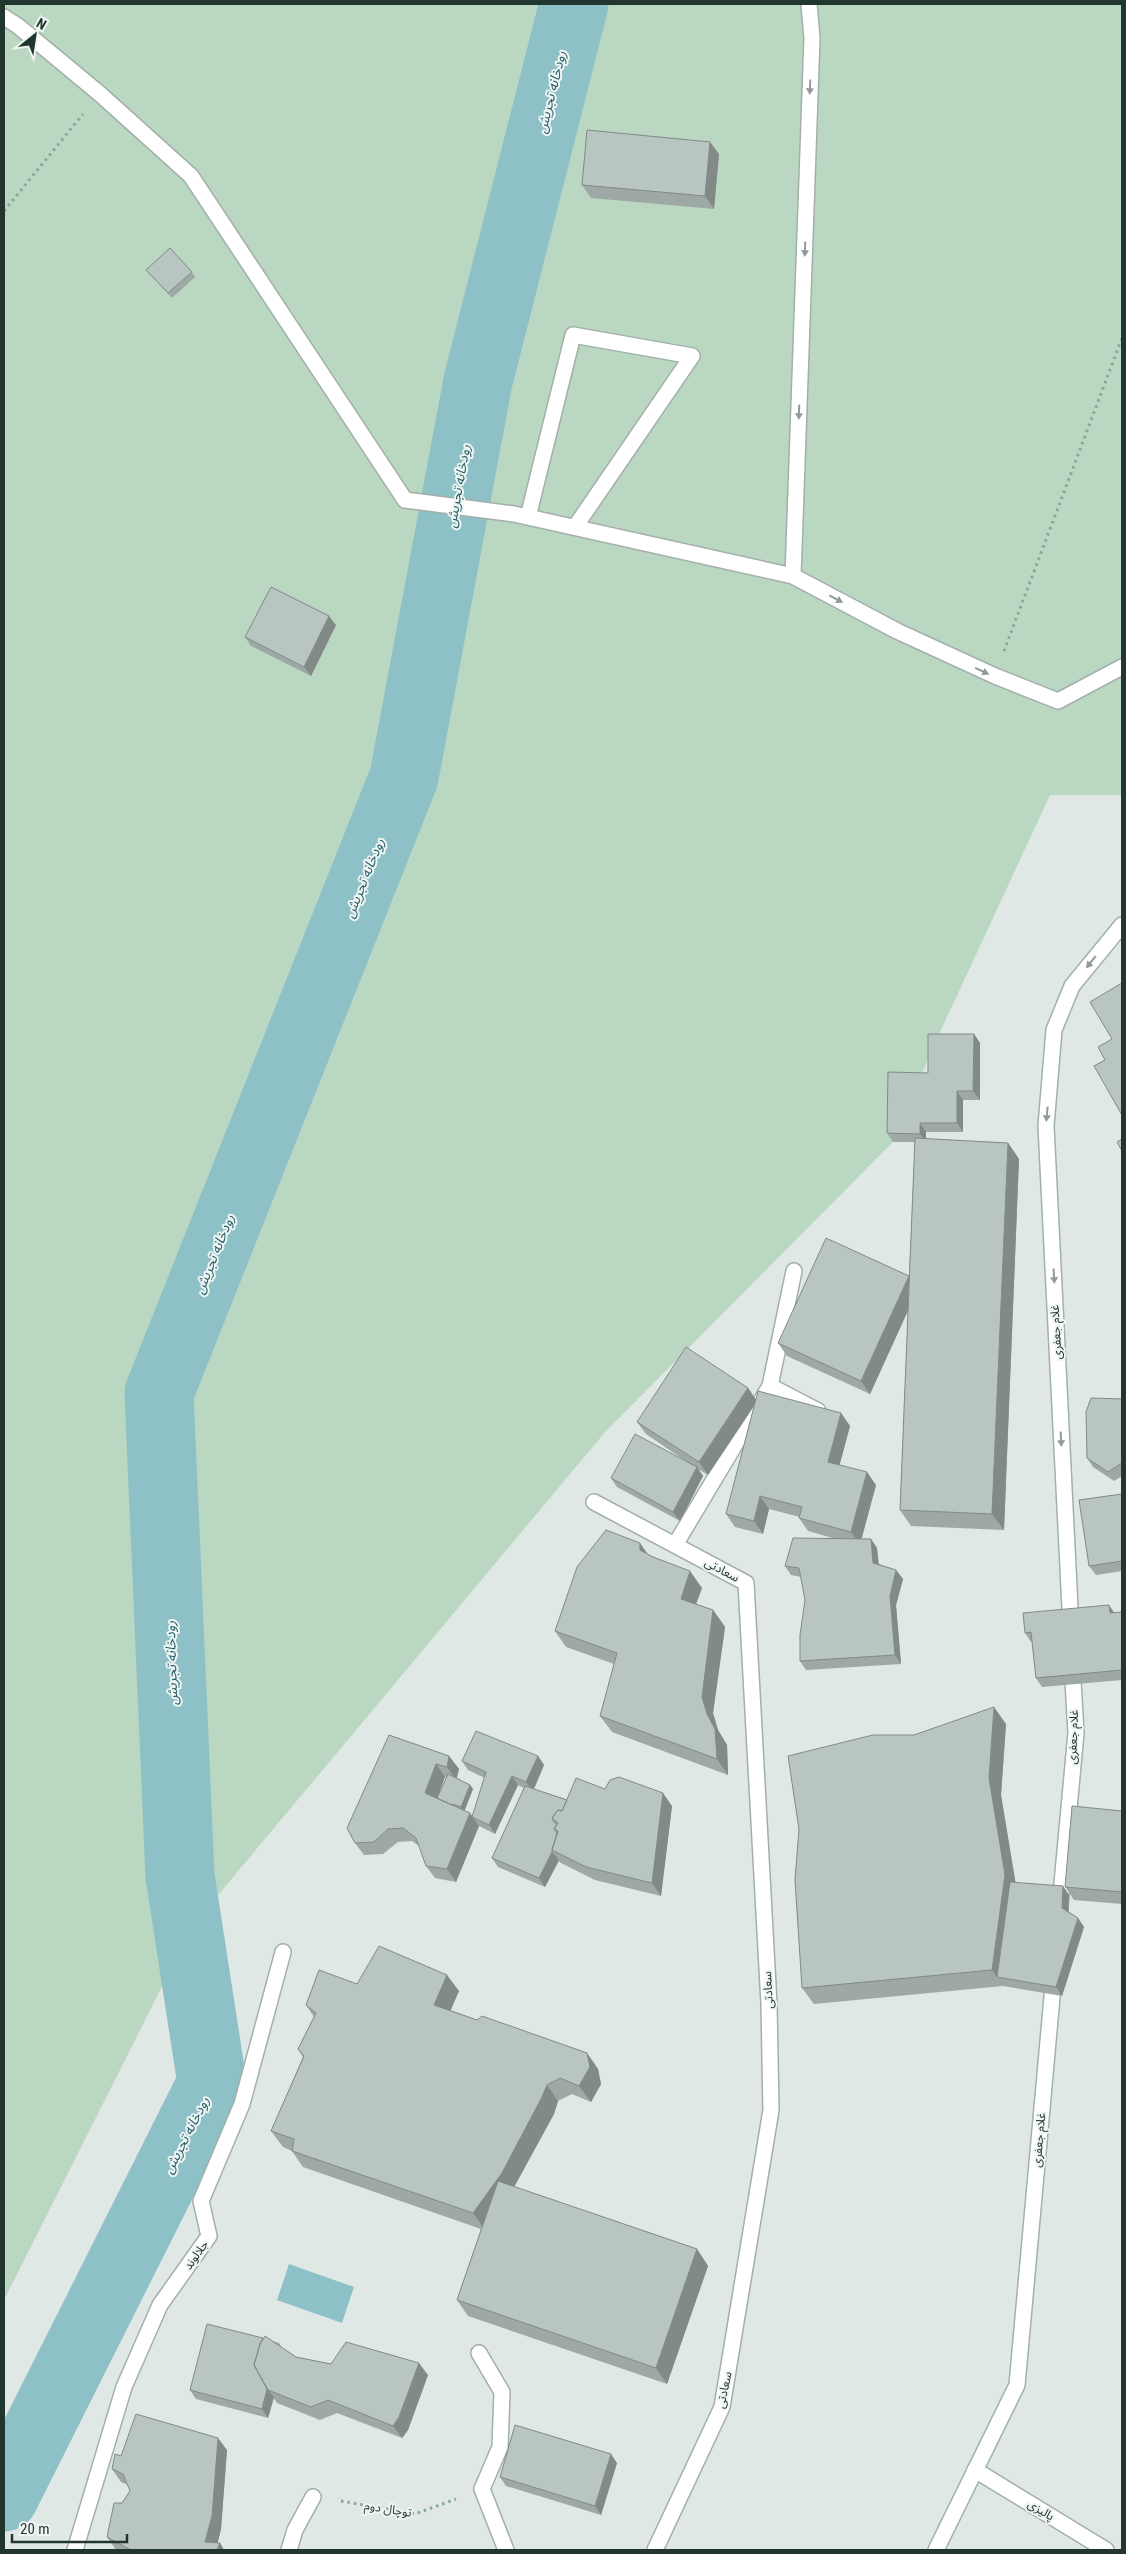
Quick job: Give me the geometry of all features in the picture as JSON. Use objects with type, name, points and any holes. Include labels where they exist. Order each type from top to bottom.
[{"type":"street","points":[[793,576],[812,38],[809,4]]},
{"type":"street","points":[[4,17],[100,94],[191,176],[405,500],[521,515],[793,576],[897,631],[994,676],[1058,701],[1122,667]]},
{"type":"street","points":[[521,515],[573,335],[692,356],[575,527]]},
{"type":"street","name":"غلام جعفری","points":[[1059,1921],[1076,1733],[1046,1126],[1054,1030],[1072,986],[1122,925]]},
{"type":"street","points":[[675,1545],[770,1386],[794,1271]]},
{"type":"street","points":[[770,1386],[836,1419]]},
{"type":"street","name":"سعادتی","points":[[594,1502],[746,1583],[769,2004],[771,2110],[722,2407],[655,2550]]},
{"type":"street","name":"جلالوند","points":[[75,2550],[124,2387],[160,2305],[209,2236],[201,2201],[242,2104],[282,1952]]},
{"type":"street","name":"غلام جعفری","points":[[936,2550],[1017,2384],[1055,1960]]},
{"type":"street","points":[[479,2353],[502,2392],[500,2447],[482,2489],[506,2550]]},
{"type":"street","name":"پالیزی","points":[[975,2470],[1106,2550]]},
{"type":"street","points":[[290,2550],[294,2530],[313,2496]]},
{"type":"path","points":[[4,210],[100,94]]},
{"type":"path","points":[[994,676],[1122,338]]},
{"type":"path","name":"توچال دوم","points":[[313,2496],[415,2514],[482,2489]]},
{"type":"green space","points":[[4,4],[1122,4],[1122,795],[1050,795],[935,1043],[893,1142],[606,1431],[193,1925],[4,2300]]},
{"type":"water","points":[[289,2264],[354,2287],[342,2323],[277,2300]]},
{"type":"building","points":[[587,130],[710,142],[705,196],[582,185]]},
{"type":"building","points":[[170,248],[192,272],[168,293],[146,270]]},
{"type":"building","points":[[271,587],[329,616],[304,667],[245,637]]},
{"type":"building","points":[[1122,983],[1122,1115],[1094,1066],[1105,1060],[1098,1047],[1112,1039],[1090,1002]]},
{"type":"building","points":[[928,1034],[974,1034],[973,1091],[957,1091],[957,1123],[920,1123],[920,1134],[887,1133],[888,1072],[928,1073]]},
{"type":"building","points":[[915,1138],[1008,1143],[992,1514],[900,1510]]},
{"type":"building","points":[[1122,1139],[1122,1151],[1117,1142]]},
{"type":"building","points":[[826,1238],[909,1276],[861,1381],[778,1343]]},
{"type":"building","points":[[686,1347],[748,1388],[699,1462],[637,1422]]},
{"type":"building","points":[[758,1391],[841,1413],[828,1462],[867,1472],[851,1532],[799,1518],[802,1507],[760,1496],[754,1521],[726,1514]]},
{"type":"building","points":[[1091,1398],[1122,1399],[1122,1463],[1108,1472],[1087,1458],[1086,1412]]},
{"type":"building","points":[[635,1434],[697,1467],[673,1512],[611,1478]]},
{"type":"building","points":[[1122,1494],[1122,1561],[1089,1566],[1079,1500]]},
{"type":"building","points":[[606,1530],[640,1543],[640,1550],[653,1557],[690,1571],[681,1599],[713,1610],[702,1697],[707,1714],[715,1729],[717,1759],[600,1716],[617,1653],[555,1631],[577,1567]]},
{"type":"building","points":[[793,1538],[871,1539],[873,1563],[896,1570],[890,1596],[895,1655],[800,1661],[800,1635],[805,1600],[799,1568],[785,1566]]},
{"type":"building","points":[[1109,1605],[1110,1613],[1122,1612],[1122,1670],[1036,1678],[1031,1632],[1025,1633],[1023,1613]]},
{"type":"building","points":[[994,1707],[989,1778],[1005,1875],[992,1970],[802,1988],[795,1880],[799,1829],[788,1756],[873,1735],[914,1735]]},
{"type":"building","points":[[476,1731],[538,1756],[526,1782],[512,1776],[489,1825],[472,1817],[486,1772],[462,1761]]},
{"type":"building","points":[[389,1735],[449,1756],[447,1767],[436,1764],[425,1793],[470,1813],[447,1869],[426,1866],[416,1838],[403,1828],[388,1829],[374,1842],[355,1843],[347,1828]]},
{"type":"building","points":[[448,1774],[470,1785],[461,1807],[437,1798]]},
{"type":"building","points":[[619,1777],[663,1793],[652,1883],[586,1867],[552,1850],[558,1831],[554,1829],[558,1823],[552,1818],[558,1810],[562,1811],[576,1778],[605,1789],[610,1780]]},
{"type":"building","points":[[525,1786],[567,1800],[562,1811],[558,1810],[552,1818],[557,1824],[554,1829],[557,1833],[552,1852],[539,1878],[492,1858]]},
{"type":"building","points":[[1072,1806],[1122,1811],[1122,1892],[1065,1887]]},
{"type":"building","points":[[1010,1882],[1063,1886],[1062,1908],[1078,1918],[1056,1987],[997,1977]]},
{"type":"building","points":[[379,1946],[447,1975],[434,2005],[477,2020],[482,2016],[587,2053],[590,2067],[579,2086],[560,2078],[547,2085],[502,2173],[473,2213],[292,2151],[294,2139],[271,2131],[304,2056],[298,2049],[316,2013],[306,2005],[319,1970],[357,1984]]},
{"type":"building","points":[[498,2181],[697,2249],[656,2368],[457,2300]]},
{"type":"building","points":[[207,2324],[263,2338],[254,2365],[267,2389],[262,2409],[190,2390]]},
{"type":"building","points":[[265,2336],[296,2357],[331,2364],[346,2342],[419,2363],[399,2417],[393,2426],[328,2400],[311,2407],[268,2390],[254,2365],[260,2344]]},
{"type":"building","points":[[136,2414],[218,2438],[212,2516],[205,2542],[220,2543],[217,2550],[131,2550],[107,2537],[114,2503],[122,2503],[130,2491],[123,2474],[112,2469],[115,2454],[121,2456]]},
{"type":"building","points":[[515,2425],[611,2454],[595,2506],[500,2477]]},
{"type":"waterway","name":"رودخانه تجریش","points":[[4,2497],[212,2083],[180,1876],[159,1393],[404,777],[478,381],[574,4]]}]
